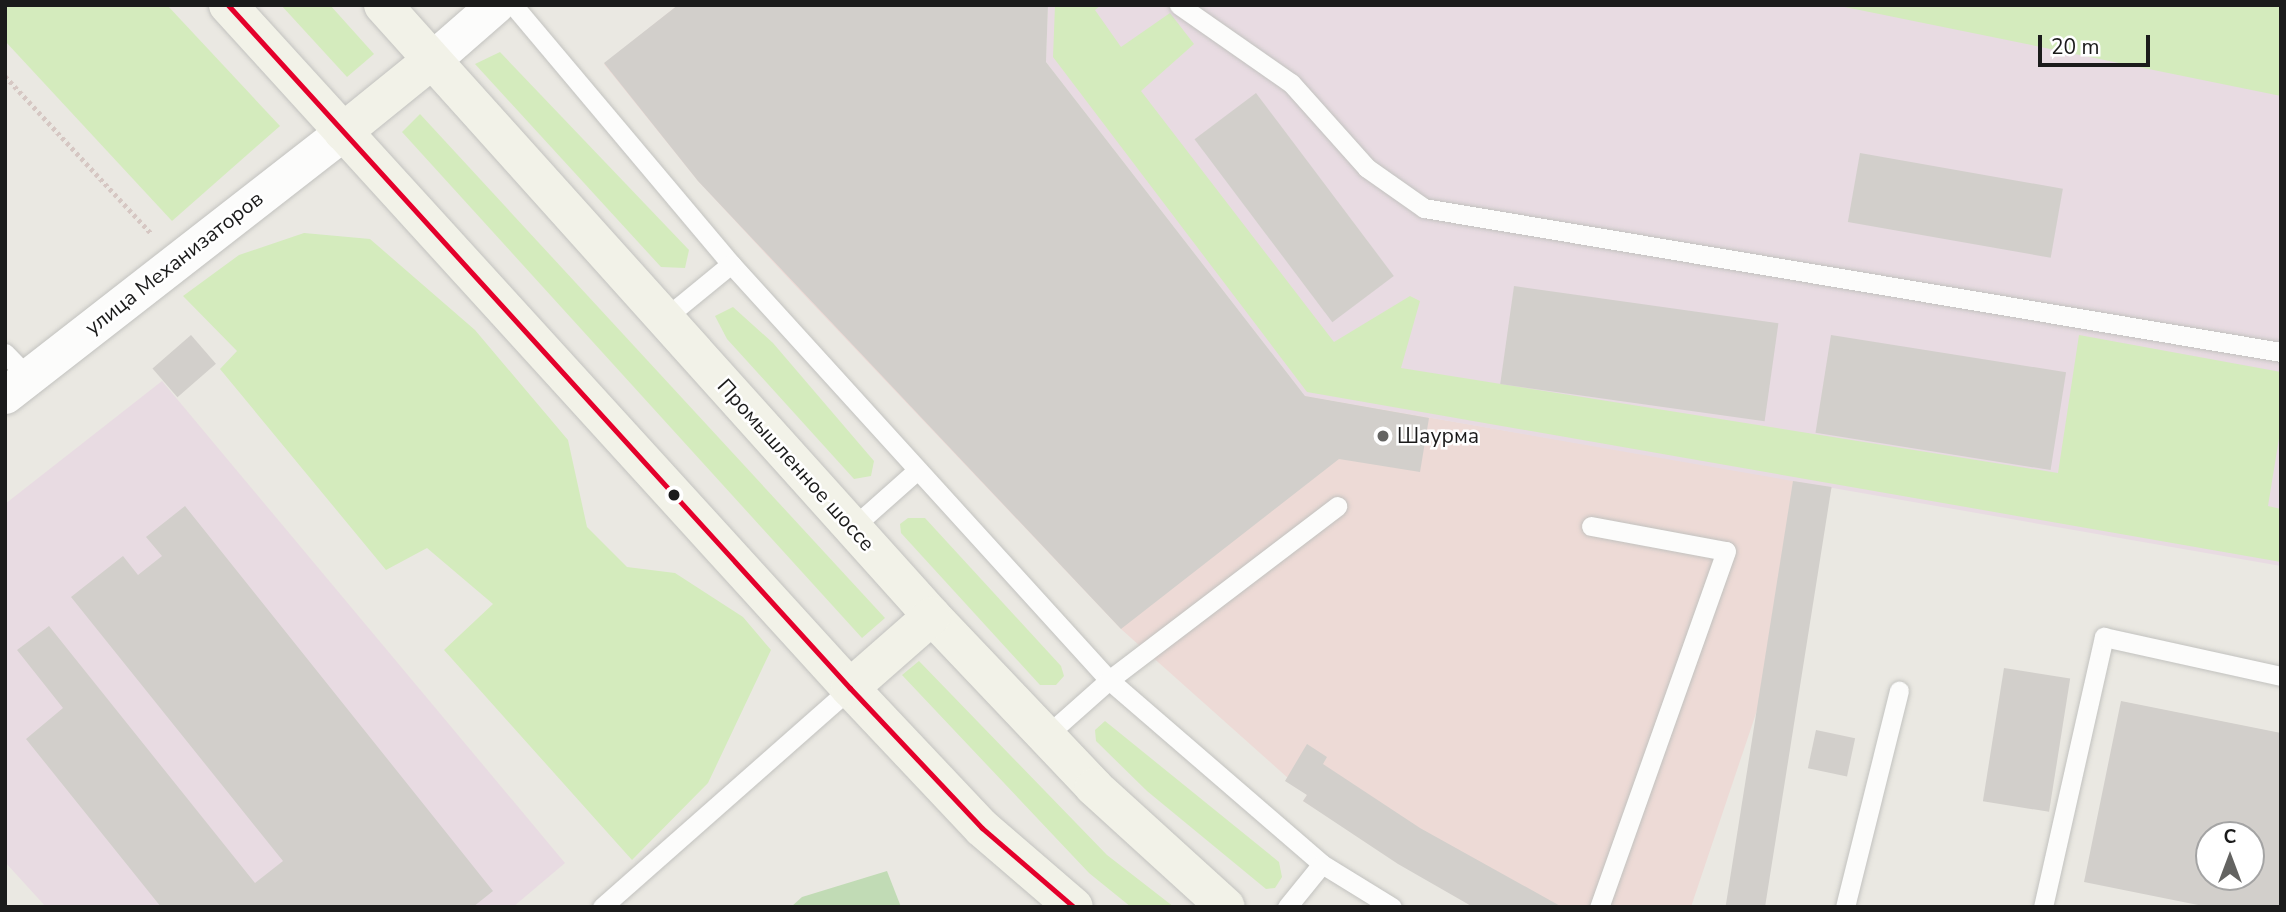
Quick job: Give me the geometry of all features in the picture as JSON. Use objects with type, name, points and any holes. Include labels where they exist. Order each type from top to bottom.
[{"type":"main road","points":[[228,5],[850,688],[982,828],[1074,907]]},
{"type":"main road","name":"Промышленное шоссе","points":[[383,5],[932,616],[1046,736],[1226,907]]},
{"type":"main road","points":[[343,132],[432,60]]},
{"type":"main road","points":[[850,688],[932,616]]},
{"type":"street","points":[[432,60],[495,5]]},
{"type":"street","name":"улица Механизаторов","points":[[13,375],[177,261],[343,132]]},
{"type":"lane","points":[[513,5],[731,264],[915,472],[1109,680],[1322,864],[1392,907]]},
{"type":"lane","points":[[1178,5],[1291,83],[1367,168],[1424,208],[2281,352]]},
{"type":"lane","points":[[665,318],[731,264]]},
{"type":"lane","points":[[852,528],[915,472]]},
{"type":"lane","points":[[1046,736],[1109,680],[1337,506]]},
{"type":"lane","points":[[1591,526],[1726,551],[1599,907]]},
{"type":"lane","points":[[2043,907],[2104,637],[2281,676]]},
{"type":"lane","points":[[602,907],[850,688]]},
{"type":"lane","points":[[1845,907],[1899,691]]},
{"type":"lane","points":[[1287,907],[1322,864]]},
{"type":"path","points":[[5,76],[177,261]]},
{"type":"shaded area","points":[[678,5],[1305,396],[1832,487],[1691,907],[1473,907],[1303,801],[1307,795],[1121,629],[789,279],[698,181],[604,64]]},
{"type":"shaded area","points":[[1048,5],[2281,5],[2281,566],[1305,396],[1046,62]]},
{"type":"shaded area","points":[[162,381],[565,863],[513,907],[46,907],[5,862],[5,504]]},
{"type":"green space","points":[[5,5],[167,5],[280,126],[172,221],[5,41]]},
{"type":"green space","points":[[281,5],[330,5],[374,54],[347,77]]},
{"type":"green space","points":[[1055,5],[1101,5],[1095,10],[1121,47],[1170,13],[1194,44],[1141,91],[1334,342],[1410,296],[1420,301],[1401,368],[2058,473],[2079,335],[2281,372],[2281,426],[2268,506],[2281,509],[2281,562],[1307,392],[1053,57]]},
{"type":"green space","points":[[1835,5],[2281,5],[2281,96]]},
{"type":"green space","points":[[500,52],[689,250],[685,268],[661,267],[475,64]]},
{"type":"green space","points":[[420,114],[885,618],[862,638],[402,132]]},
{"type":"green space","points":[[304,233],[370,239],[475,330],[568,440],[587,527],[627,567],[675,573],[743,617],[771,650],[708,783],[632,860],[444,650],[493,604],[427,548],[386,570],[220,369],[237,351],[183,296],[239,255]]},
{"type":"green space","points":[[733,307],[773,343],[874,461],[871,476],[854,479],[727,339],[715,316]]},
{"type":"green space","points":[[908,518],[925,518],[1061,666],[1064,676],[1056,685],[1040,685],[901,533],[900,524]]},
{"type":"green space","points":[[919,661],[1107,855],[1174,907],[1131,907],[1089,873],[902,675]]},
{"type":"green space","points":[[1105,721],[1279,862],[1282,877],[1275,888],[1266,889],[1147,791],[1096,741],[1095,730]]},
{"type":"green space","points":[[887,871],[901,907],[791,907],[802,897]]},
{"type":"building","points":[[678,5],[1048,5],[1046,62],[1305,396],[1429,418],[1420,472],[1339,459],[1121,629],[698,181],[604,63]]},
{"type":"building","points":[[1256,93],[1394,276],[1332,322],[1195,139]]},
{"type":"building","points":[[1860,153],[2063,189],[2051,258],[1848,222]]},
{"type":"building","points":[[1514,286],[1778,323],[1765,421],[1500,384]]},
{"type":"building","points":[[191,335],[216,364],[177,397],[153,368]]},
{"type":"building","points":[[1831,335],[2066,372],[2051,470],[1816,433]]},
{"type":"building","points":[[1793,481],[1832,487],[1765,907],[1726,907]]},
{"type":"building","points":[[185,506],[493,891],[473,907],[161,907],[26,739],[63,708],[17,650],[49,626],[255,883],[283,861],[71,597],[123,556],[138,575],[162,556],[146,537]]},
{"type":"building","points":[[2004,668],[2070,678],[2049,812],[1983,801]]},
{"type":"building","points":[[2121,701],[2281,733],[2281,907],[2208,907],[2084,882]]},
{"type":"building","points":[[1816,730],[1855,738],[1847,776],[1808,768]]},
{"type":"building","points":[[1307,744],[1327,757],[1323,764],[1420,828],[1562,907],[1473,907],[1398,864],[1303,801],[1307,795],[1285,781]]},
{"type":"transit line","points":[[228,5],[850,688],[982,828],[1074,907]]},
{"type":"place","name":"Шаурма","points":[[1383,436]]}]
